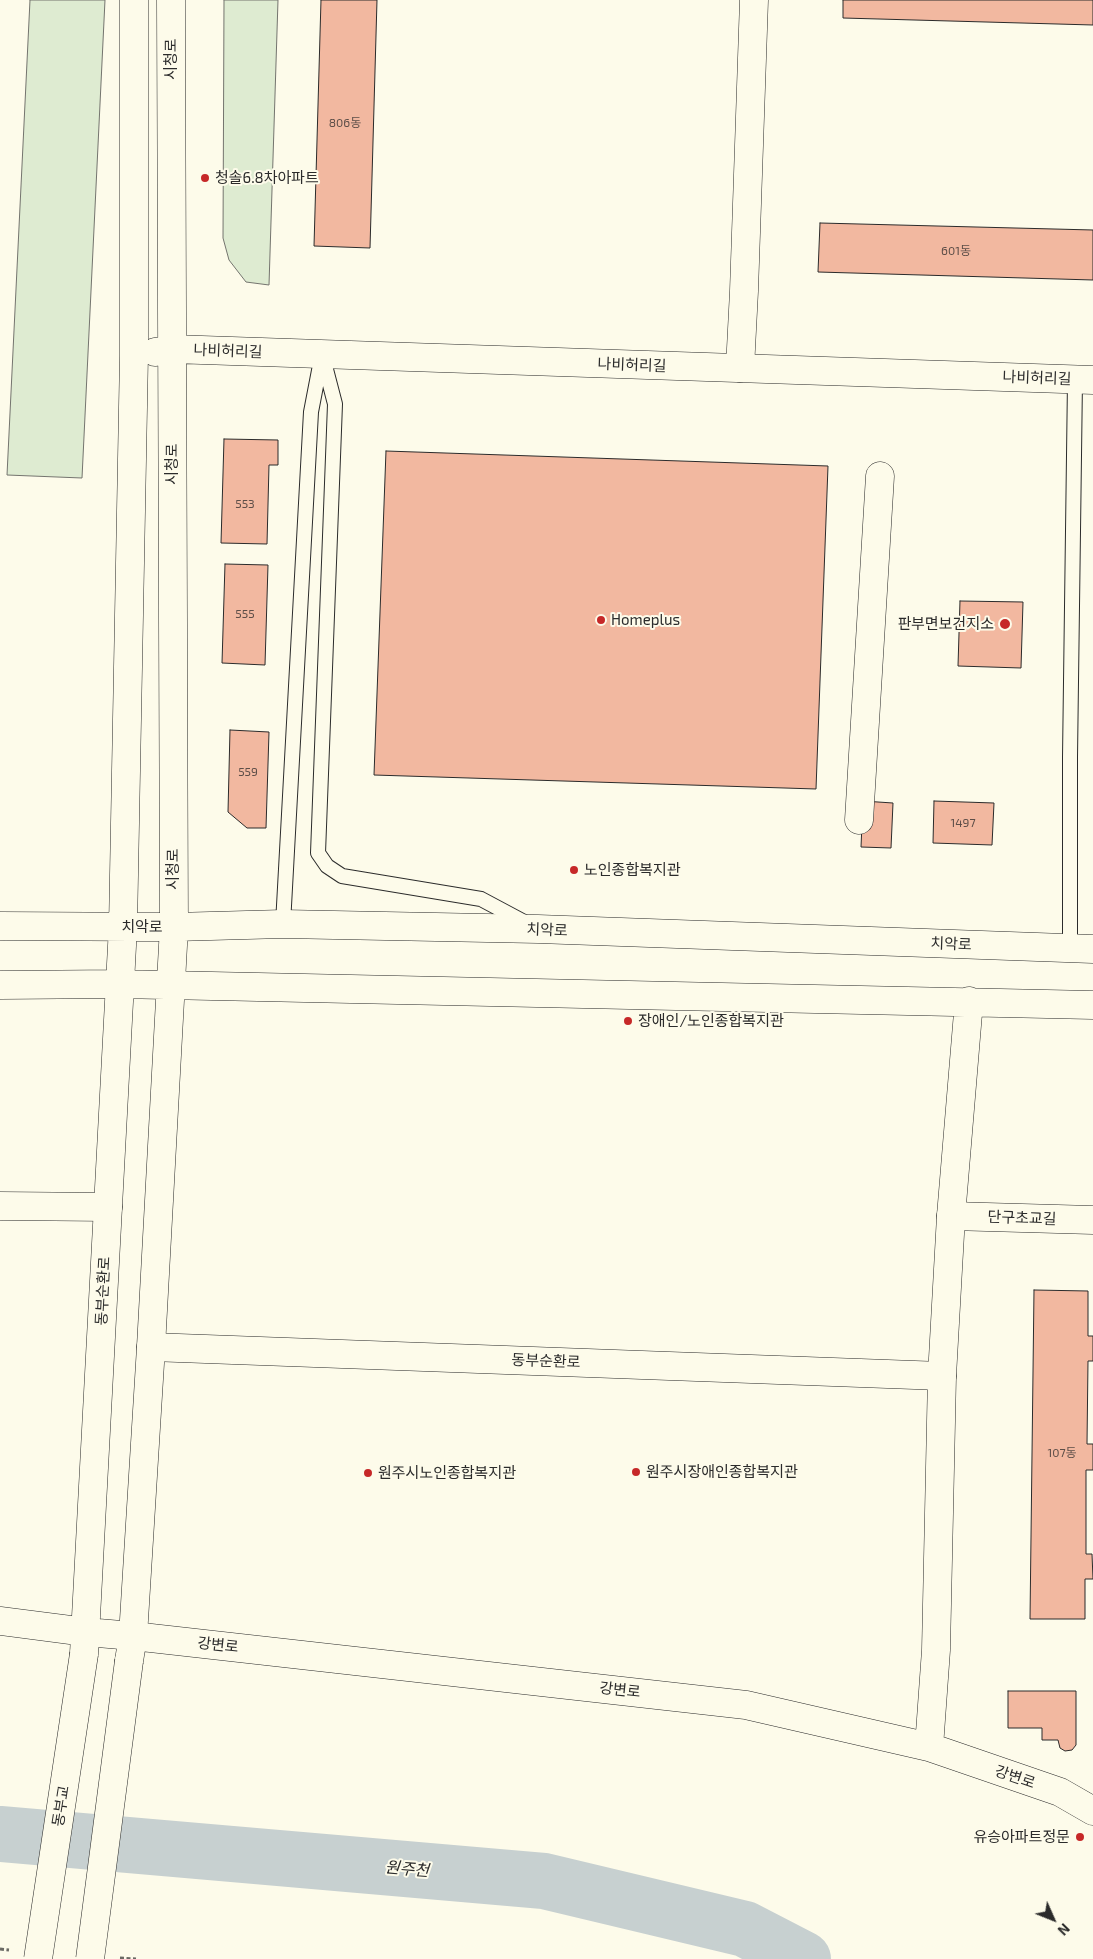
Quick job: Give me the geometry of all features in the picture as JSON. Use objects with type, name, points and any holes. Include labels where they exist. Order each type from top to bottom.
[{"type":"street","points":[[124,927],[134,355],[134,0]]},
{"type":"street","name":"시청로","points":[[171,0],[174,928]]},
{"type":"street","points":[[740,368],[754,0]]},
{"type":"street","name":"나비허리길","points":[[134,355],[172,349],[1084,380]]},
{"type":"street","points":[[859,820],[880,476]]},
{"type":"street","name":"치악로","points":[[0,926],[174,928],[283,924],[538,929],[1082,949]]},
{"type":"street","name":"동부순환로","points":[[85,1643],[119,984],[124,927]]},
{"type":"street","points":[[90,1959],[131,1648],[174,928]]},
{"type":"street","points":[[0,985],[119,984],[1093,1005]]},
{"type":"street","points":[[929,1747],[936,1650],[942,1376],[951,1216],[968,1001]]},
{"type":"street","points":[[0,1206],[108,1206]]},
{"type":"street","name":"단구초교길","points":[[951,1216],[1093,1220]]},
{"type":"street","name":"동부순환로","points":[[150,1347],[942,1376]]},
{"type":"street","name":"강변로","points":[[0,1621],[85,1643],[746,1704],[929,1747],[1060,1792],[1093,1811]]},
{"type":"street","name":"동부교","points":[[38,1959],[85,1643]]},
{"type":"lane","points":[[283,924],[311,412],[322,354]]},
{"type":"lane","points":[[322,354],[335,404],[318,853],[327,866],[342,876],[481,899],[538,929]]},
{"type":"lane","points":[[1082,949],[1070,757],[1084,380]]},
{"type":"green space","points":[[30,0],[105,0],[82,478],[7,475]]},
{"type":"green space","points":[[224,0],[278,0],[269,285],[246,282],[229,260],[223,238]]},
{"type":"building","points":[[321,0],[377,0],[370,248],[314,246]]},
{"type":"building","points":[[843,0],[1093,0],[1093,25],[843,18]]},
{"type":"building","points":[[820,223],[1093,230],[1093,280],[818,272]]},
{"type":"building","points":[[224,439],[278,440],[278,465],[269,465],[267,544],[221,543]]},
{"type":"building","name":"Homeplus","points":[[386,451],[828,466],[816,789],[374,775]]},
{"type":"building","points":[[225,564],[268,565],[265,665],[222,663]]},
{"type":"building","points":[[960,601],[1023,602],[1021,668],[958,666]]},
{"type":"building","points":[[230,730],[269,732],[266,828],[247,828],[228,812]]},
{"type":"building","points":[[863,801],[893,803],[891,848],[861,847]]},
{"type":"building","points":[[934,801],[994,803],[992,845],[933,843]]},
{"type":"building","points":[[1034,1290],[1088,1291],[1088,1336],[1093,1336],[1093,1361],[1088,1361],[1087,1444],[1093,1444],[1093,1470],[1086,1470],[1086,1554],[1092,1554],[1093,1579],[1085,1579],[1085,1619],[1030,1619]]},
{"type":"building","points":[[1008,1691],[1076,1691],[1076,1745],[1072,1750],[1065,1751],[1060,1748],[1058,1740],[1042,1740],[1042,1728],[1008,1728]]},
{"type":"waterway","name":"원주천","points":[[0,1834],[544,1881],[745,1929],[803,1959]]},
{"type":"place","name":"청솔6.8차아파트","points":[[205,178]]},
{"type":"place","name":"Homeplus","points":[[601,620]]},
{"type":"place","name":"판부면보건지소","points":[[1005,624]]},
{"type":"place","name":"노인종합복지관","points":[[574,870]]},
{"type":"place","name":"장애인/노인종합복지관","points":[[628,1021]]},
{"type":"place","name":"원주시장애인종합복지관","points":[[636,1472]]},
{"type":"place","name":"원주시노인종합복지관","points":[[368,1473]]},
{"type":"place","name":"유승아파트정문","points":[[1080,1837]]}]
